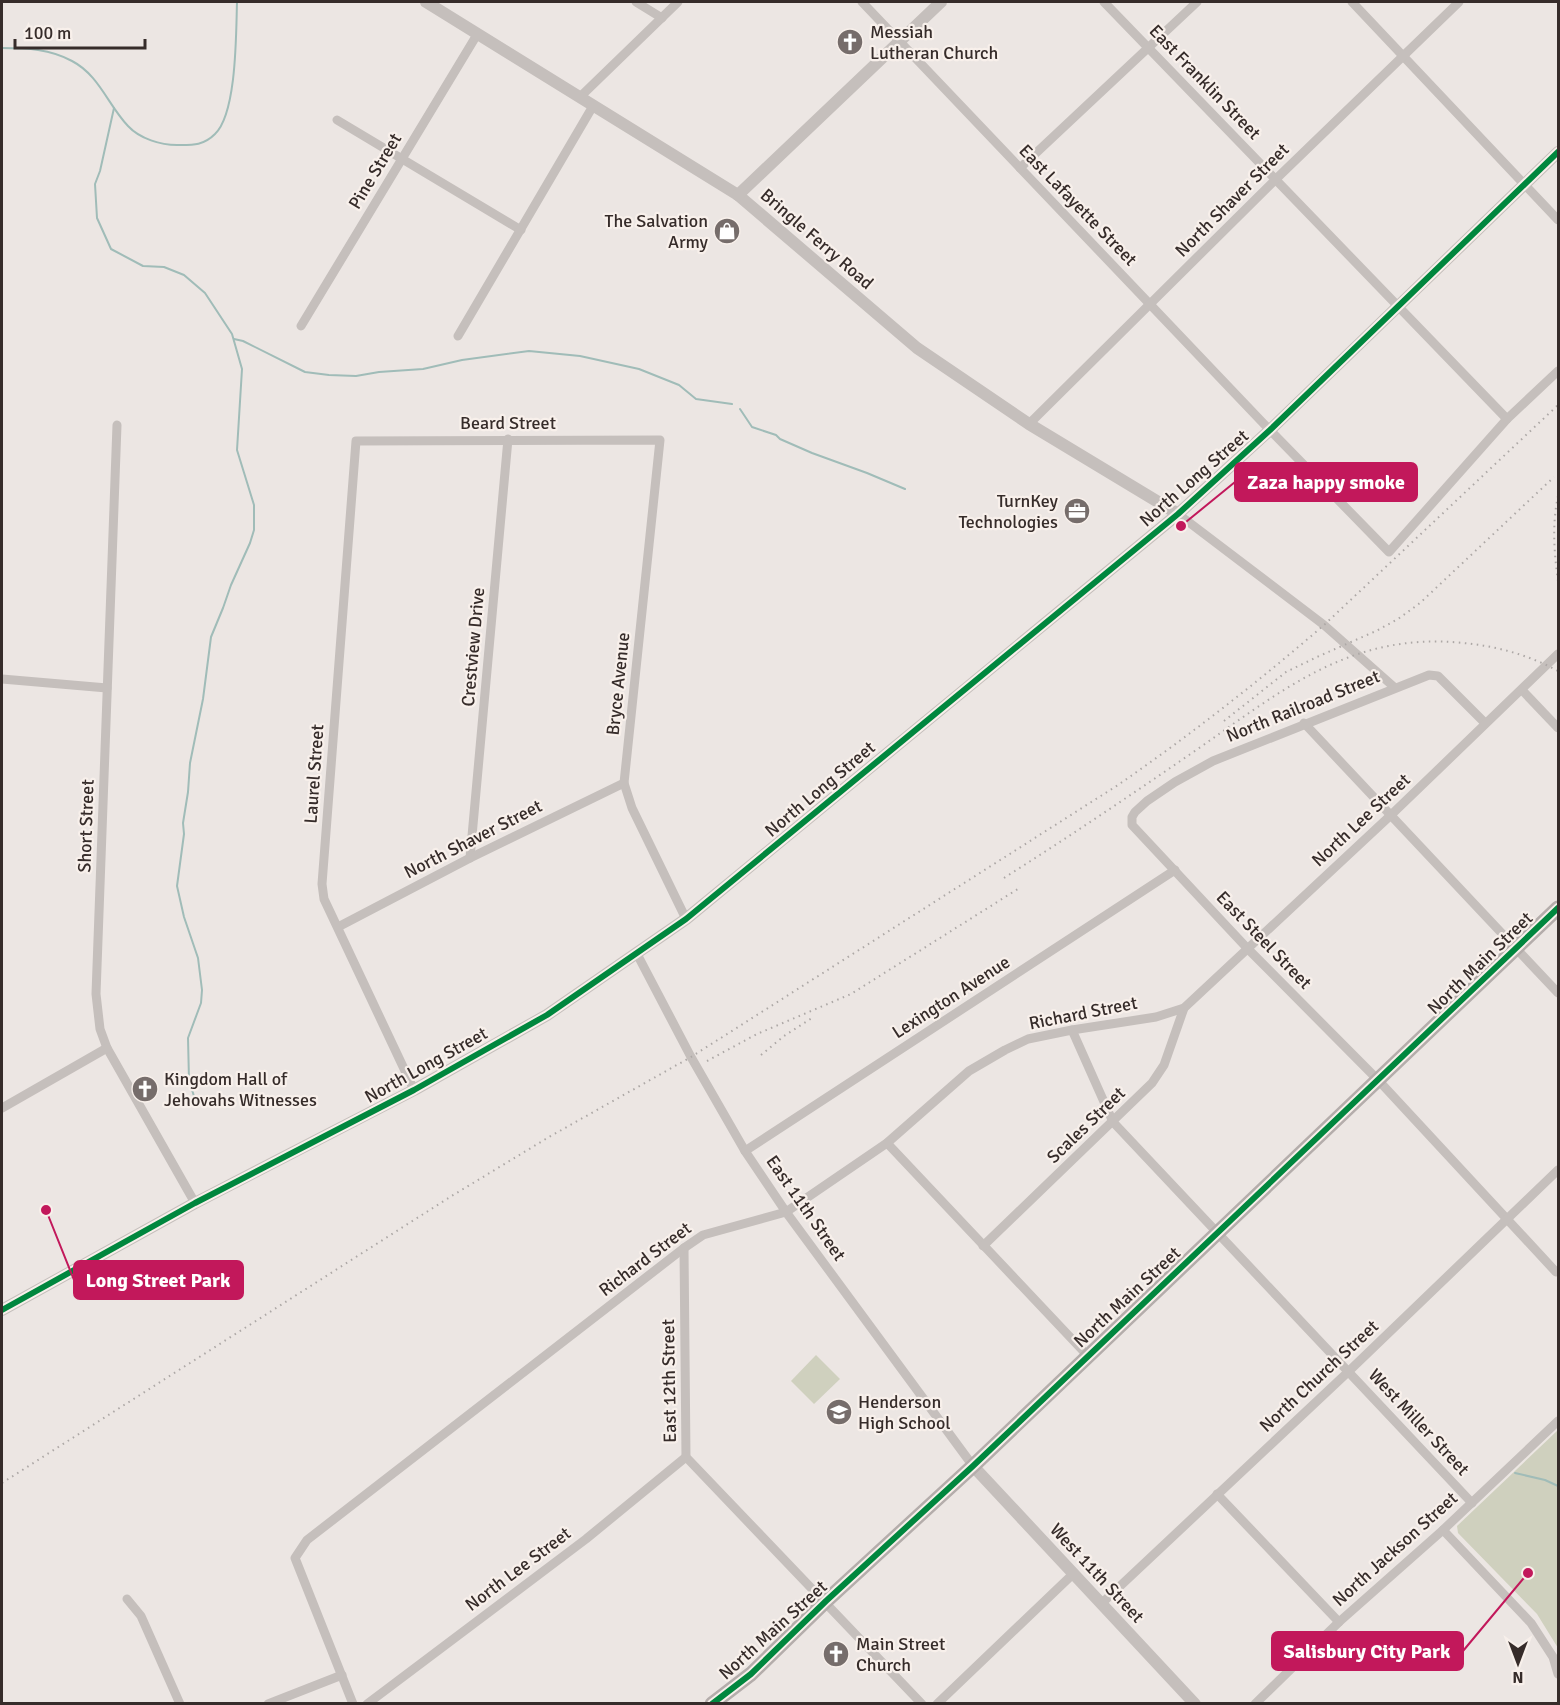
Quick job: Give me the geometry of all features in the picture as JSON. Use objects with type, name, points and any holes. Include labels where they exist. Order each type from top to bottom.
[{"type":"main road","name":"North Main Street","points":[[712,1704],[751,1674],[826,1601],[973,1466],[1558,908]]},
{"type":"street","name":"Bringle Ferry Road","points":[[426,2],[738,195],[917,348],[1029,424],[1178,514]]},
{"type":"street","points":[[636,2],[662,18]]},
{"type":"street","points":[[580,97],[678,2]]},
{"type":"street","name":"East Lafayette Street","points":[[862,2],[1270,430]]},
{"type":"street","points":[[738,195],[941,2]]},
{"type":"street","name":"East Franklin Street","points":[[1104,2],[1508,419]]},
{"type":"street","points":[[1020,168],[1197,2]]},
{"type":"street","points":[[1352,2],[1558,220]]},
{"type":"street","name":"North Shaver Street","points":[[1029,424],[1402,55],[1459,2]]},
{"type":"street","name":"Pine Street","points":[[301,326],[478,33]]},
{"type":"street","points":[[458,336],[593,106]]},
{"type":"street","points":[[337,120],[520,230]]},
{"type":"street","name":"North Long Street","points":[[2,1310],[195,1203],[414,1090],[546,1015],[686,919],[1178,514],[1270,430],[1558,152]]},
{"type":"street","points":[[1270,430],[1389,552],[1508,419],[1558,371]]},
{"type":"street","name":"Short Street","points":[[117,425],[96,994],[100,1029],[108,1048],[195,1203]]},
{"type":"street","name":"Crestview Drive","points":[[470,858],[508,439]]},
{"type":"street","name":"Beard Street","points":[[356,441],[660,440]]},
{"type":"street","name":"Bryce Avenue","points":[[660,440],[624,783],[632,808],[686,919]]},
{"type":"street","name":"Laurel Street","points":[[356,441],[322,884],[324,899],[414,1090]]},
{"type":"street","points":[[1178,514],[1311,615],[1394,687]]},
{"type":"street","name":"North Lee Street","points":[[1184,1008],[1558,654]]},
{"type":"street","name":"North Railroad Street","points":[[1132,817],[1147,801],[1213,761],[1429,675],[1438,676],[1485,723]]},
{"type":"street","points":[[2,679],[107,687]]},
{"type":"street","points":[[1522,690],[1558,728]]},
{"type":"street","points":[[1304,723],[1558,993]]},
{"type":"street","name":"North Shaver Street","points":[[338,927],[470,858],[624,783]]},
{"type":"street","name":"East Steel Street","points":[[1132,817],[1132,825],[1136,831],[1247,948],[1379,1081],[1556,1272]]},
{"type":"street","name":"Lexington Avenue","points":[[745,1151],[1175,870]]},
{"type":"street","name":"East 11th Street","points":[[637,954],[691,1057],[745,1151],[786,1212],[973,1466]]},
{"type":"street","name":"Richard Street","points":[[342,1675],[295,1558],[307,1540],[684,1248],[703,1235],[786,1212],[887,1143],[981,1062],[1028,1039],[1156,1017],[1184,1008]]},
{"type":"street","name":"Scales Street","points":[[983,1246],[1152,1083],[1164,1065],[1184,1008]]},
{"type":"street","name":"West Miller Street","points":[[1072,1030],[1113,1122],[1472,1503]]},
{"type":"street","points":[[2,1108],[108,1048]]},
{"type":"street","points":[[887,1143],[1087,1355]]},
{"type":"street","name":"North Church Street","points":[[1101,1604],[1348,1372],[1558,1170]]},
{"type":"street","name":"East 12th Street","points":[[684,1248],[686,1457],[922,1704]]},
{"type":"street","name":"North Jackson Street","points":[[1255,1704],[1339,1622],[1443,1530],[1558,1420]]},
{"type":"street","name":"North Lee Street","points":[[367,1704],[586,1539],[686,1457]]},
{"type":"street","name":"West 11th Street","points":[[973,1466],[1195,1704]]},
{"type":"street","points":[[1217,1494],[1339,1622]]},
{"type":"street","points":[[1443,1530],[1531,1623],[1552,1657],[1558,1674]]},
{"type":"street","points":[[937,1704],[1072,1574]]},
{"type":"street","points":[[127,1599],[141,1616],[180,1704]]},
{"type":"street","points":[[268,1704],[342,1675],[353,1704]]},
{"type":"green space","points":[[816,1355],[840,1379],[814,1404],[791,1381]]},
{"type":"green space","points":[[1558,1430],[1558,1648],[1537,1614],[1458,1533],[1457,1526]]},
{"type":"waterway","points":[[2,48],[38,50],[72,61],[96,82],[133,131],[164,144],[197,144],[215,134],[228,109],[234,71],[237,2]]},
{"type":"waterway","points":[[114,108],[95,184],[97,218],[111,249],[143,266],[164,267],[184,275],[205,293],[232,334],[242,369],[237,450],[254,505],[254,530],[250,543],[211,637],[203,699],[190,763],[177,886],[184,917],[198,958],[202,990],[201,1003],[188,1038],[189,1080],[197,1106]]},
{"type":"waterway","points":[[234,339],[243,341],[305,372],[329,375],[356,376],[423,369],[462,360],[529,351],[580,356],[639,369],[679,385],[696,399],[732,404]]},
{"type":"waterway","points":[[740,409],[752,427],[905,489]]},
{"type":"waterway","points":[[1515,1473],[1545,1480],[1558,1486]]},
{"type":"railway","points":[[2,1483],[450,1197],[549,1137],[691,1057],[1118,785],[1223,708],[1324,625],[1558,405]]},
{"type":"railway","points":[[1224,721],[1286,672],[1376,631],[1420,603],[1554,477]]},
{"type":"railway","points":[[1558,496],[1554,538],[1558,581]]},
{"type":"railway","points":[[1004,878],[1284,690],[1349,657],[1384,647],[1422,642],[1463,643],[1512,652],[1558,671]]},
{"type":"railway","points":[[707,1061],[757,1034],[851,994],[1021,887]]},
{"type":"railway","points":[[761,1055],[784,1036],[812,1018]]},
{"type":"cycle path","points":[[2,1310],[195,1203],[414,1090],[547,1015],[686,919],[1178,514],[1270,430],[1558,152]]},
{"type":"cycle path","points":[[712,1704],[751,1674],[826,1601],[973,1466],[1558,908]]},
{"type":"place","name":"Messiah Lutheran Church","points":[[850,42]]},
{"type":"place","name":"The Salvation Army","points":[[727,231]]},
{"type":"place","name":"TurnKey Technologies","points":[[1077,511]]},
{"type":"place","name":"Zaza happy smoke","points":[[1181,526]]},
{"type":"place","name":"Kingdom Hall of Jehovahs Witnesses","points":[[145,1089]]},
{"type":"place","name":"Long Street Park","points":[[46,1210]]},
{"type":"place","name":"Henderson High School","points":[[839,1412]]},
{"type":"place","name":"Salisbury City Park","points":[[1528,1573]]},
{"type":"place","name":"Main Street Church","points":[[836,1654]]}]
